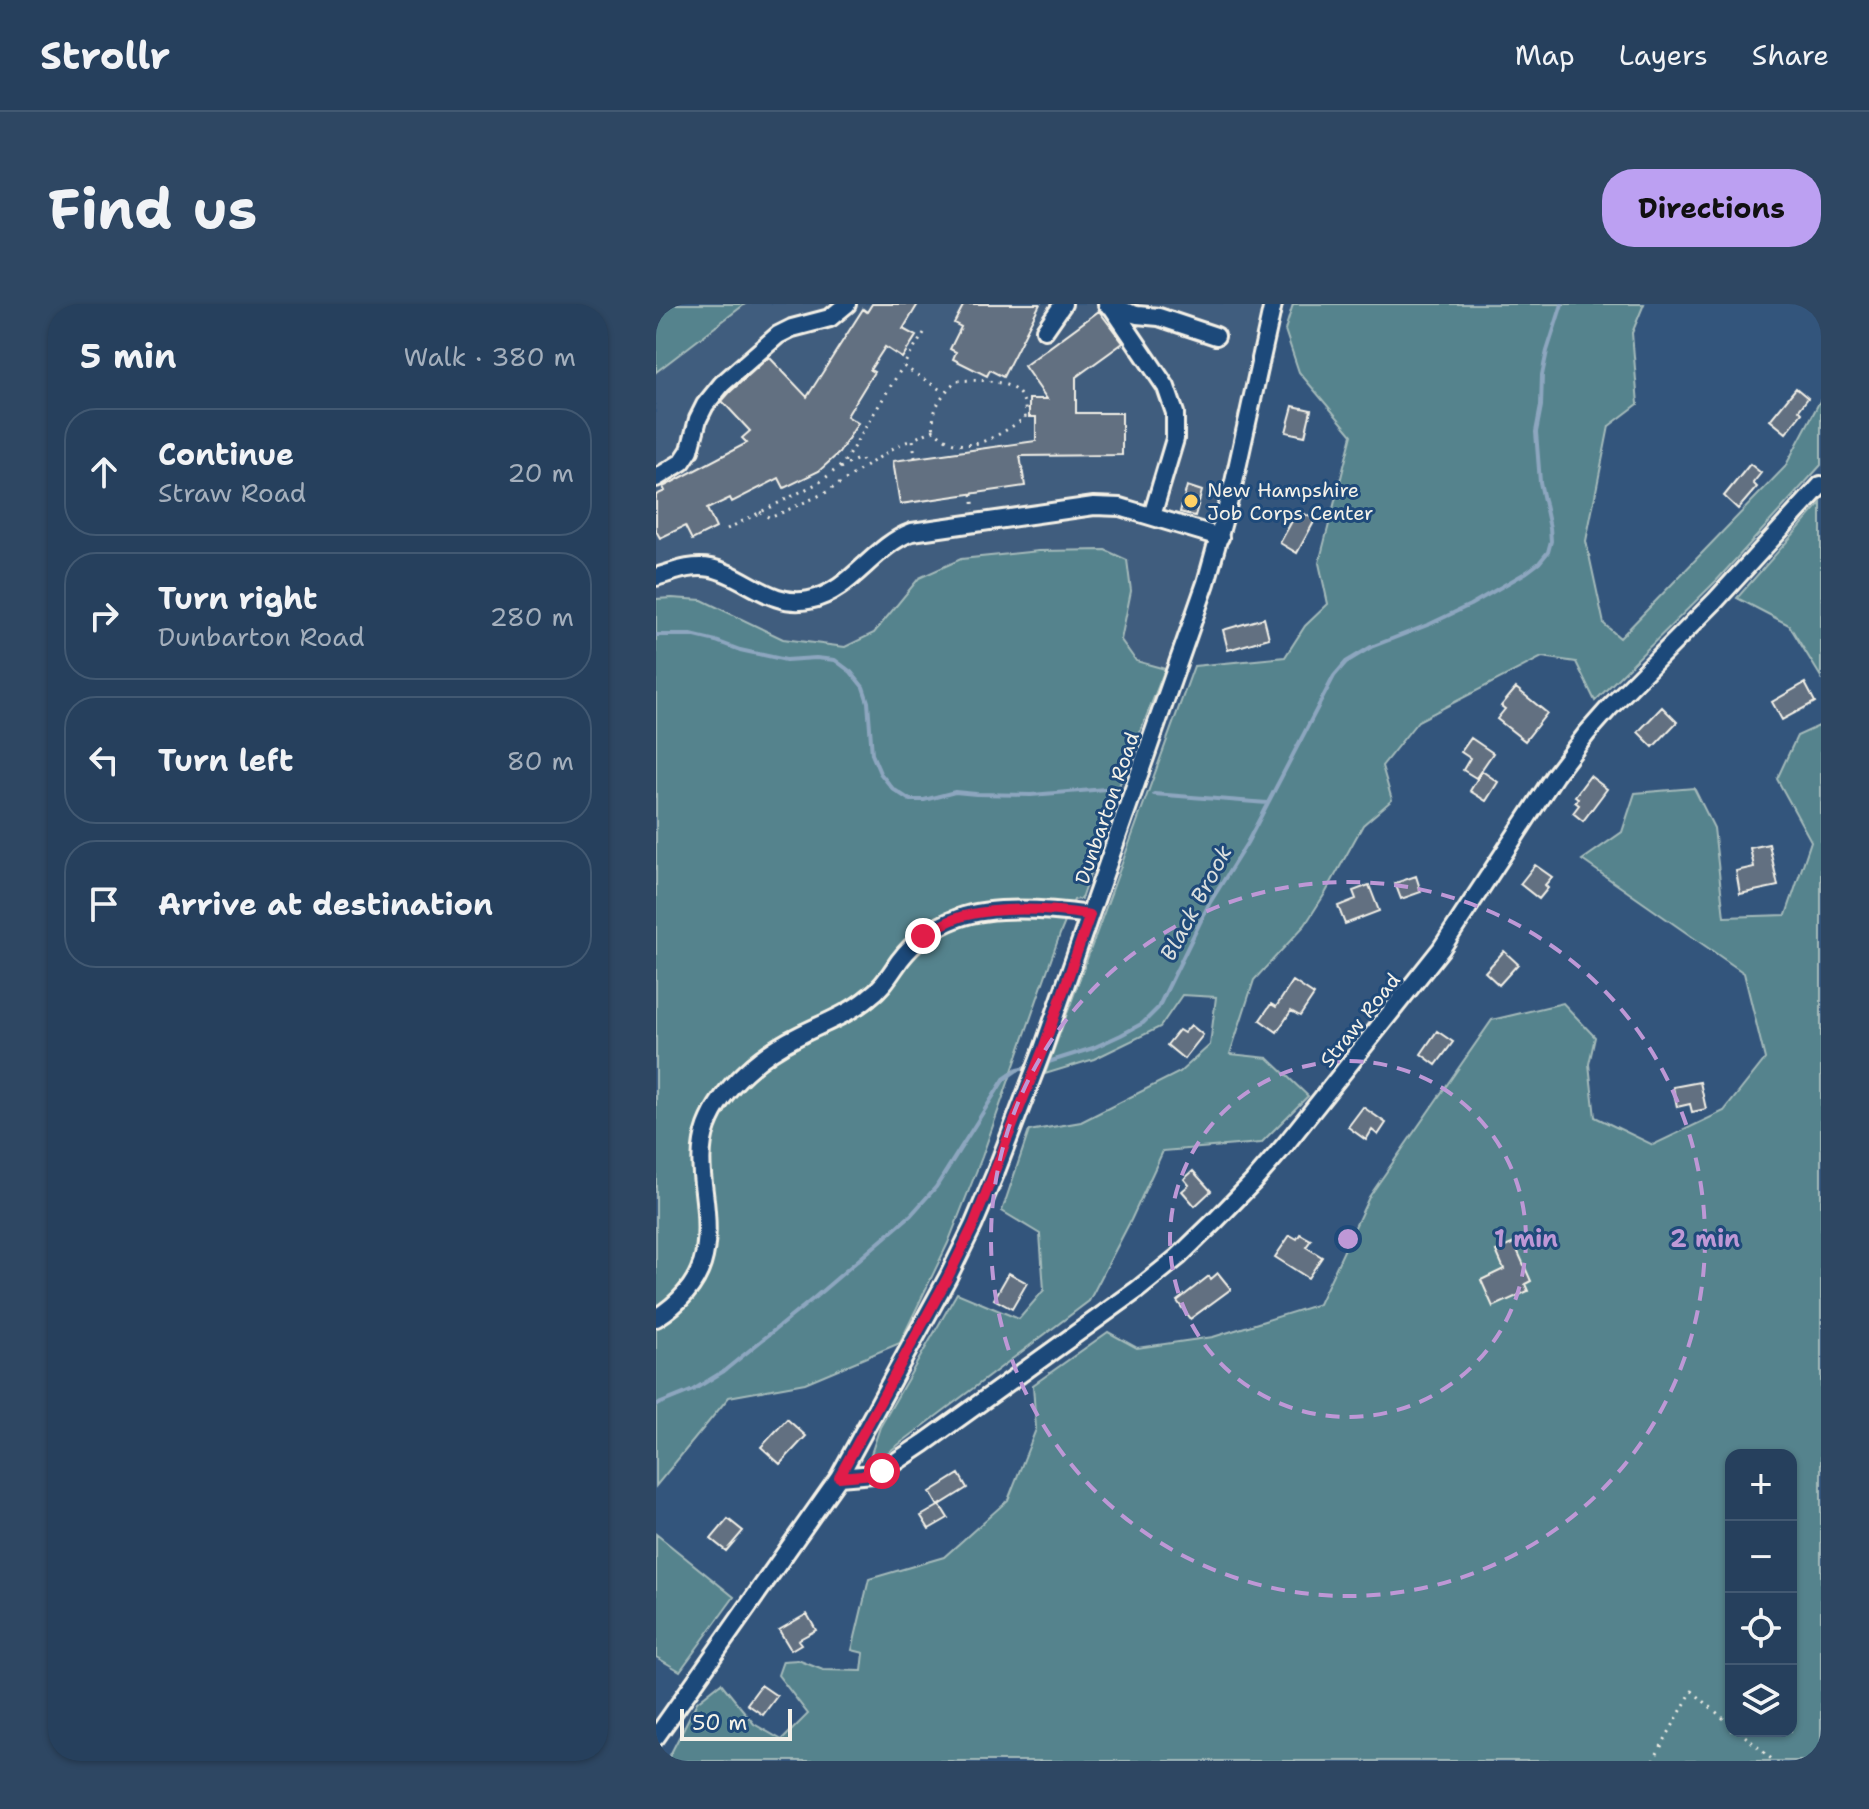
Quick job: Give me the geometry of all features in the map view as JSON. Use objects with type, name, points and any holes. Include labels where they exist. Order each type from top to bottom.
[{"type":"street","points":[[656,478],[682,462],[690,450],[705,405],[722,384],[778,335],[830,318],[847,304]]},
{"type":"street","points":[[1045,330],[1063,304]]},
{"type":"street","name":"Dunbarton Road","points":[[656,1737],[839,1477],[973,1226],[1043,1049],[1206,583],[1234,482],[1273,304]]},
{"type":"street","points":[[1110,306],[1166,387],[1175,413],[1175,439],[1152,516]]},
{"type":"street","points":[[1110,306],[1137,315],[1159,317],[1216,336]]},
{"type":"street","name":"Straw Road","points":[[839,1477],[882,1471],[924,1443],[1137,1290],[1178,1257],[1216,1220],[1285,1145],[1441,949],[1555,775],[1587,733],[1697,621],[1821,485]]},
{"type":"street","points":[[656,577],[696,567],[711,568],[782,599],[810,600],[836,589],[898,537],[912,532],[1094,506],[1120,507],[1220,537]]},
{"type":"street","points":[[656,1318],[669,1310],[692,1286],[704,1257],[708,1241],[701,1149],[715,1109],[746,1073],[784,1043],[872,996],[910,948],[942,924],[961,917],[1007,911],[1050,909],[1090,915]]},
{"type":"path","points":[[727,529],[820,482],[843,464],[924,333]]},
{"type":"path","points":[[903,366],[944,392]]},
{"type":"path","points":[[956,381],[990,381],[1010,386],[1023,397],[1025,418],[995,438],[975,445],[953,443],[934,430],[932,419],[944,392],[956,381]]},
{"type":"path","points":[[760,512],[770,518],[777,516],[827,492],[895,447],[934,430]]},
{"type":"path","points":[[913,439],[915,458]]},
{"type":"path","points":[[833,472],[860,458],[865,466]]},
{"type":"path","points":[[1653,1761],[1692,1691],[1725,1720]]},
{"type":"path","points":[[1746,1737],[1774,1761]]},
{"type":"shaded area","points":[[745,304],[1261,304],[1249,376],[1218,502],[1195,585],[1165,669],[1136,661],[1120,640],[1131,592],[1127,560],[1105,550],[919,578],[874,633],[845,647],[783,639],[702,600],[656,599],[656,372]]},
{"type":"green space","points":[[656,304],[745,304],[656,372]]},
{"type":"green space","points":[[1293,304],[1644,304],[1632,333],[1638,404],[1609,426],[1586,541],[1604,624],[1620,638],[1785,467],[1821,399],[1821,465],[1717,580],[1595,701],[1576,662],[1542,657],[1418,721],[1382,766],[1392,800],[1363,825],[1305,925],[1254,980],[1230,1054],[1268,1058],[1308,1096],[1261,1143],[1163,1151],[1089,1301],[882,1457],[871,1454],[880,1427],[957,1293],[1019,1319],[1044,1290],[1040,1234],[1002,1211],[1029,1131],[1081,1122],[1180,1072],[1210,1045],[1216,997],[1182,995],[1160,1027],[1094,1059],[1045,1074],[1194,666],[1285,657],[1305,626],[1328,604],[1319,563],[1352,435],[1299,372],[1285,330]]},
{"type":"green space","points":[[1821,503],[1821,677],[1789,625],[1737,598]]},
{"type":"green space","points":[[1105,550],[1127,560],[1131,591],[1121,640],[1136,661],[1165,669],[1088,865],[1093,865],[1081,899],[1074,900],[1060,934],[982,1157],[948,1243],[900,1343],[805,1383],[729,1397],[656,1486],[656,599],[702,600],[783,639],[845,647],[874,633],[919,578],[961,559],[1039,551]]},
{"type":"green space","points":[[1821,725],[1821,1761],[667,1761],[697,1702],[721,1683],[754,1724],[782,1740],[808,1714],[778,1675],[783,1661],[798,1660],[823,1670],[862,1671],[864,1653],[852,1650],[869,1579],[944,1557],[1008,1500],[1036,1429],[1033,1385],[1108,1332],[1137,1348],[1213,1337],[1319,1304],[1369,1197],[1492,1020],[1563,1003],[1595,1037],[1589,1064],[1595,1117],[1653,1145],[1724,1111],[1765,1059],[1744,973],[1582,860],[1622,832],[1635,793],[1694,788],[1714,828],[1724,917],[1786,915],[1811,841],[1777,779],[1797,736]]},
{"type":"green space","points":[[656,1534],[734,1597],[680,1671],[656,1657]]},
{"type":"building","points":[[872,304],[918,304],[903,329],[916,336],[902,358],[885,347],[870,370],[874,372],[847,416],[858,423],[839,453],[819,471],[784,488],[779,478],[732,502],[730,498],[707,509],[716,528],[692,540],[685,526],[660,538],[656,531],[656,495],[665,491],[663,487],[747,443],[742,438],[750,431],[722,401],[730,392],[769,357],[807,397],[863,309],[867,312]]},
{"type":"building","points":[[964,304],[1040,304],[1003,377],[990,370],[987,376],[953,359],[956,352],[950,349],[961,327],[954,323]]},
{"type":"building","points":[[1099,311],[1123,343],[1076,377],[1076,413],[1122,413],[1122,455],[1020,456],[1025,486],[900,504],[893,461],[1036,441],[1036,417],[1029,417],[1029,399],[1047,399],[1024,366]]},
{"type":"building","points":[[1796,388],[1808,398],[1799,410],[1802,413],[1786,433],[1770,420]]},
{"type":"building","points":[[1293,406],[1311,410],[1305,436],[1286,432]]},
{"type":"building","points":[[1750,464],[1761,473],[1753,483],[1757,487],[1738,509],[1724,496]]},
{"type":"building","name":"New Hampshire Job Corps Center","points":[[1187,486],[1202,491],[1195,516],[1180,512]]},
{"type":"building","points":[[1298,510],[1315,520],[1297,553],[1280,543]]},
{"type":"building","points":[[1264,618],[1269,638],[1228,650],[1223,630]]},
{"type":"building","points":[[1805,683],[1815,702],[1782,720],[1772,702]]},
{"type":"building","points":[[1516,688],[1547,713],[1525,741],[1497,719],[1505,709],[1501,706]]},
{"type":"building","points":[[1662,707],[1677,722],[1653,747],[1638,732]]},
{"type":"building","points":[[1471,738],[1493,753],[1476,778],[1463,770],[1470,758],[1461,752]]},
{"type":"building","points":[[1482,771],[1498,782],[1486,801],[1470,791]]},
{"type":"building","points":[[1590,776],[1607,789],[1583,821],[1573,813],[1579,805],[1575,802],[1578,798],[1575,796]]},
{"type":"building","points":[[1769,844],[1778,886],[1740,894],[1736,871],[1754,867],[1750,848]]},
{"type":"building","points":[[1535,865],[1552,877],[1539,899],[1520,884]]},
{"type":"building","points":[[1416,876],[1421,892],[1401,899],[1395,883]]},
{"type":"building","points":[[1369,885],[1379,911],[1345,924],[1338,906],[1356,899],[1353,891]]},
{"type":"building","points":[[1504,951],[1518,964],[1499,985],[1485,972]]},
{"type":"building","points":[[1293,981],[1314,995],[1300,1016],[1291,1011],[1277,1032],[1260,1020],[1271,1004],[1276,1007]]},
{"type":"building","points":[[1191,1025],[1203,1035],[1184,1059],[1167,1045],[1179,1030],[1184,1033]]},
{"type":"building","points":[[1437,1031],[1453,1042],[1436,1065],[1421,1054]]},
{"type":"building","points":[[1700,1082],[1706,1109],[1692,1112],[1690,1104],[1677,1107],[1673,1087]]},
{"type":"building","points":[[1363,1107],[1386,1123],[1378,1135],[1372,1130],[1366,1140],[1348,1127]]},
{"type":"building","points":[[1193,1171],[1211,1191],[1195,1206],[1182,1191],[1189,1185],[1184,1179]]},
{"type":"building","points":[[1300,1234],[1311,1240],[1306,1247],[1322,1257],[1308,1278],[1275,1257],[1290,1235],[1297,1239]]},
{"type":"building","points":[[1514,1243],[1531,1281],[1525,1284],[1528,1291],[1493,1307],[1481,1280],[1504,1269],[1496,1251]]},
{"type":"building","points":[[1009,1273],[1027,1283],[1012,1309],[994,1299]]},
{"type":"building","points":[[1218,1273],[1231,1289],[1190,1319],[1177,1301],[1209,1276],[1211,1279]]},
{"type":"building","points":[[787,1419],[806,1436],[780,1464],[761,1447]]},
{"type":"building","points":[[959,1474],[967,1488],[938,1506],[930,1492]]},
{"type":"building","points":[[940,1505],[948,1518],[929,1529],[921,1516]]},
{"type":"building","points":[[728,1519],[743,1531],[726,1551],[711,1539]]},
{"type":"building","points":[[807,1614],[816,1630],[798,1640],[801,1644],[791,1650],[779,1630]]},
{"type":"building","points":[[761,1685],[777,1696],[763,1715],[747,1704]]},
{"type":"waterway","name":"Black Brook","points":[[1042,1064],[1093,1048],[1121,1035],[1143,1023],[1158,1008],[1209,904],[1247,843],[1334,676],[1346,662],[1371,647],[1470,605],[1527,572],[1548,552],[1550,528],[1540,482],[1536,432],[1542,375],[1562,304]]},
{"type":"waterway","points":[[656,635],[691,635],[786,660],[835,660],[851,672],[863,687],[868,702],[872,754],[880,773],[893,789],[910,800],[924,800],[955,792],[1031,795],[1118,788]]},
{"type":"waterway","points":[[1154,794],[1267,803]]},
{"type":"waterway","name":"Black Brook","points":[[656,1405],[693,1390],[724,1371],[911,1215],[936,1187],[1004,1079],[1017,1070],[1030,1067]]},
{"type":"place","name":"New Hampshire Job Corps Center","points":[[1191,501]]},
{"type":"route","points":[[882,1471],[839,1477],[973,1226],[1043,1049],[1090,915],[1050,909],[981,913],[942,924],[923,936]]}]
